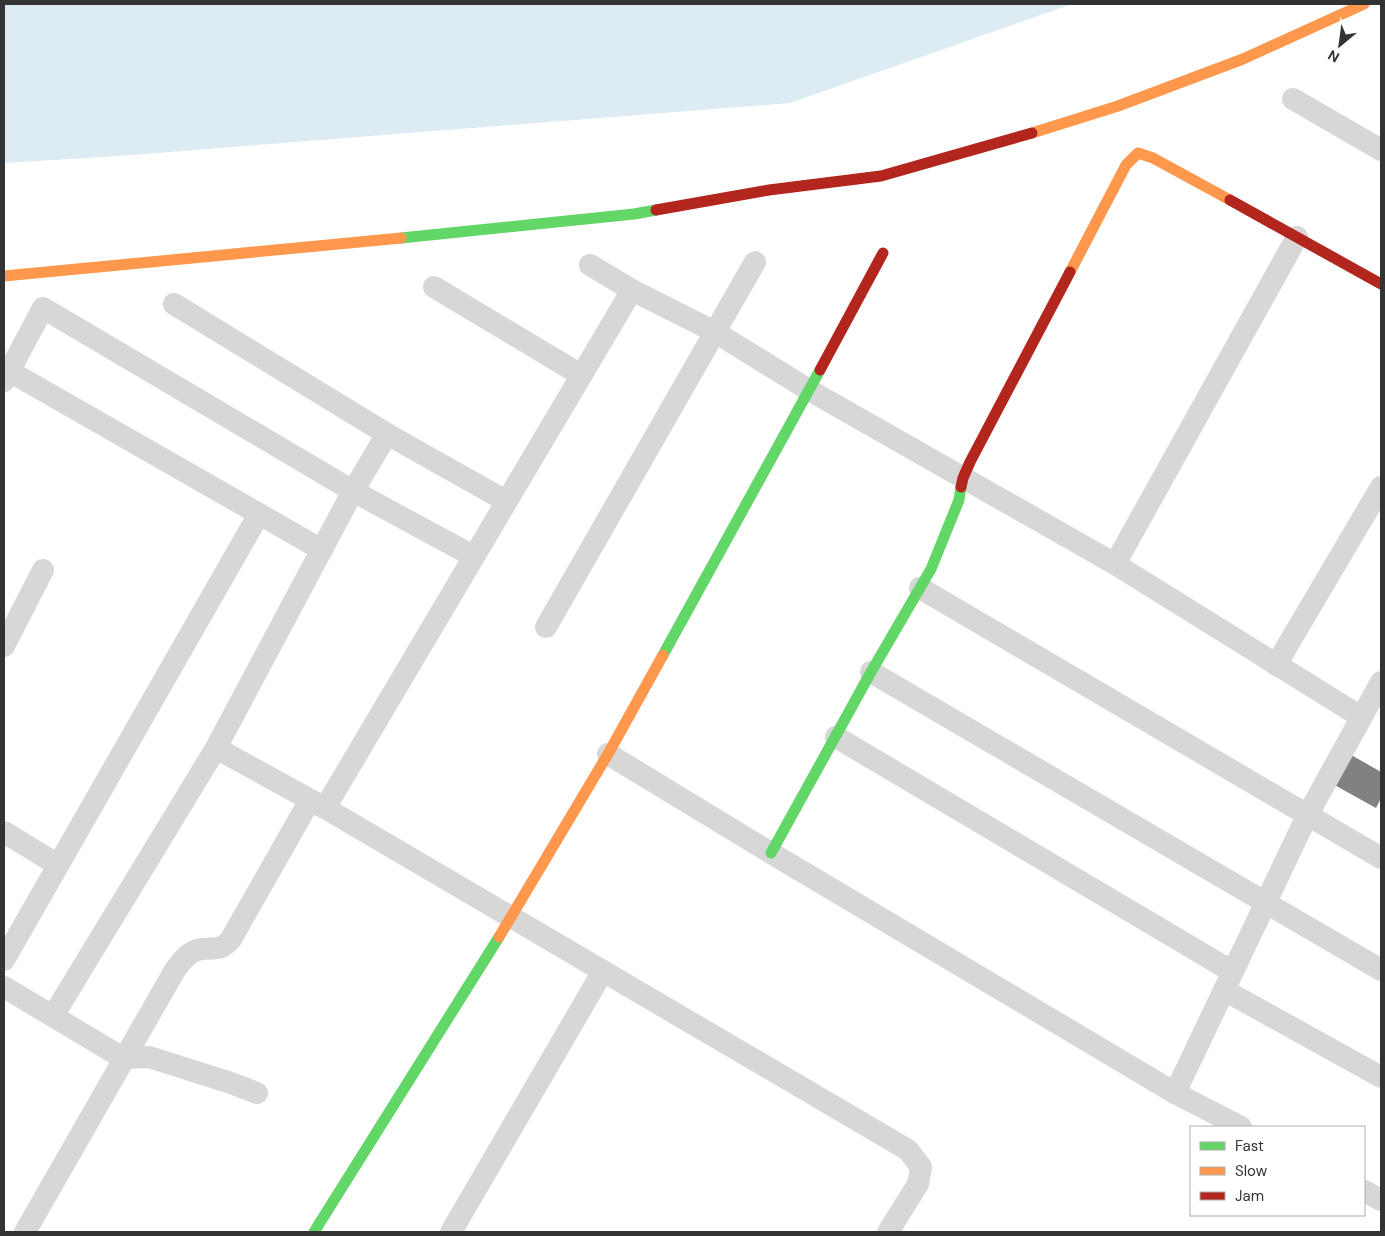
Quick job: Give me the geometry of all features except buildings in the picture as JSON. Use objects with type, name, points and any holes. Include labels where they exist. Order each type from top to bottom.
[{"type":"street","points":[[4,276],[634,214],[769,190],[880,176],[988,146],[1118,106],[1243,59],[1364,4]]},
{"type":"street","points":[[1293,99],[1381,150]]},
{"type":"street","points":[[771,853],[871,672],[931,569],[955,509],[963,478],[974,453],[1126,165],[1132,158],[1138,153],[1153,158],[1381,284]]},
{"type":"street","points":[[1115,564],[1298,237]]},
{"type":"street","points":[[314,1232],[512,917],[608,754],[883,253]]},
{"type":"street","points":[[546,627],[755,262]]},
{"type":"street","points":[[590,265],[632,290],[715,332],[809,390],[1115,564],[1361,718]]},
{"type":"street","points":[[434,287],[581,375]]},
{"type":"street","points":[[25,1232],[123,1058],[182,960],[201,948],[217,950],[224,947],[231,939],[473,556],[632,290]]},
{"type":"street","points":[[174,304],[387,434],[506,501]]},
{"type":"street","points":[[322,550],[7,376],[43,308],[354,491],[473,556]]},
{"type":"street","points":[[53,1016],[216,748],[354,491],[387,434]]},
{"type":"street","points":[[1276,665],[1381,487]]},
{"type":"street","points":[[4,960],[259,514]]},
{"type":"street","points":[[4,646],[44,570]]},
{"type":"street","points":[[920,588],[1381,858]]},
{"type":"street","points":[[871,672],[1381,970]]},
{"type":"street","points":[[1175,1094],[1307,816],[1381,682]]},
{"type":"street","points":[[836,737],[1381,1077]]},
{"type":"street","points":[[216,748],[318,804],[908,1150],[921,1167],[918,1184],[888,1232]]},
{"type":"street","points":[[608,754],[1175,1094],[1239,1126]]},
{"type":"street","points":[[4,832],[58,865]]},
{"type":"street","points":[[451,1232],[603,971]]},
{"type":"street","points":[[4,987],[123,1058],[149,1057],[257,1093]]},
{"type":"street","points":[[1365,1191],[1381,1200]]},
{"type":"shaded area","points":[[4,4],[1072,4],[790,103],[119,156],[4,163]]},
{"type":"traffic: fast","points":[[401,238],[634,214],[656,210]]},
{"type":"traffic: fast","points":[[663,655],[820,370]]},
{"type":"traffic: fast","points":[[771,853],[871,672],[931,569],[959,500],[961,487]]},
{"type":"traffic: fast","points":[[314,1232],[499,937]]},
{"type":"traffic: slow","points":[[1032,133],[1118,106],[1243,59],[1364,4]]},
{"type":"traffic: slow","points":[[1070,272],[1126,165],[1138,153],[1153,158],[1230,200]]},
{"type":"traffic: slow","points":[[4,276],[401,238]]},
{"type":"traffic: slow","points":[[499,937],[608,754],[663,655]]},
{"type":"traffic: jam","points":[[656,210],[769,190],[881,176],[1032,133]]},
{"type":"traffic: jam","points":[[1230,200],[1381,284]]},
{"type":"traffic: jam","points":[[820,370],[883,253]]},
{"type":"traffic: jam","points":[[961,487],[970,462],[1070,272]]}]
